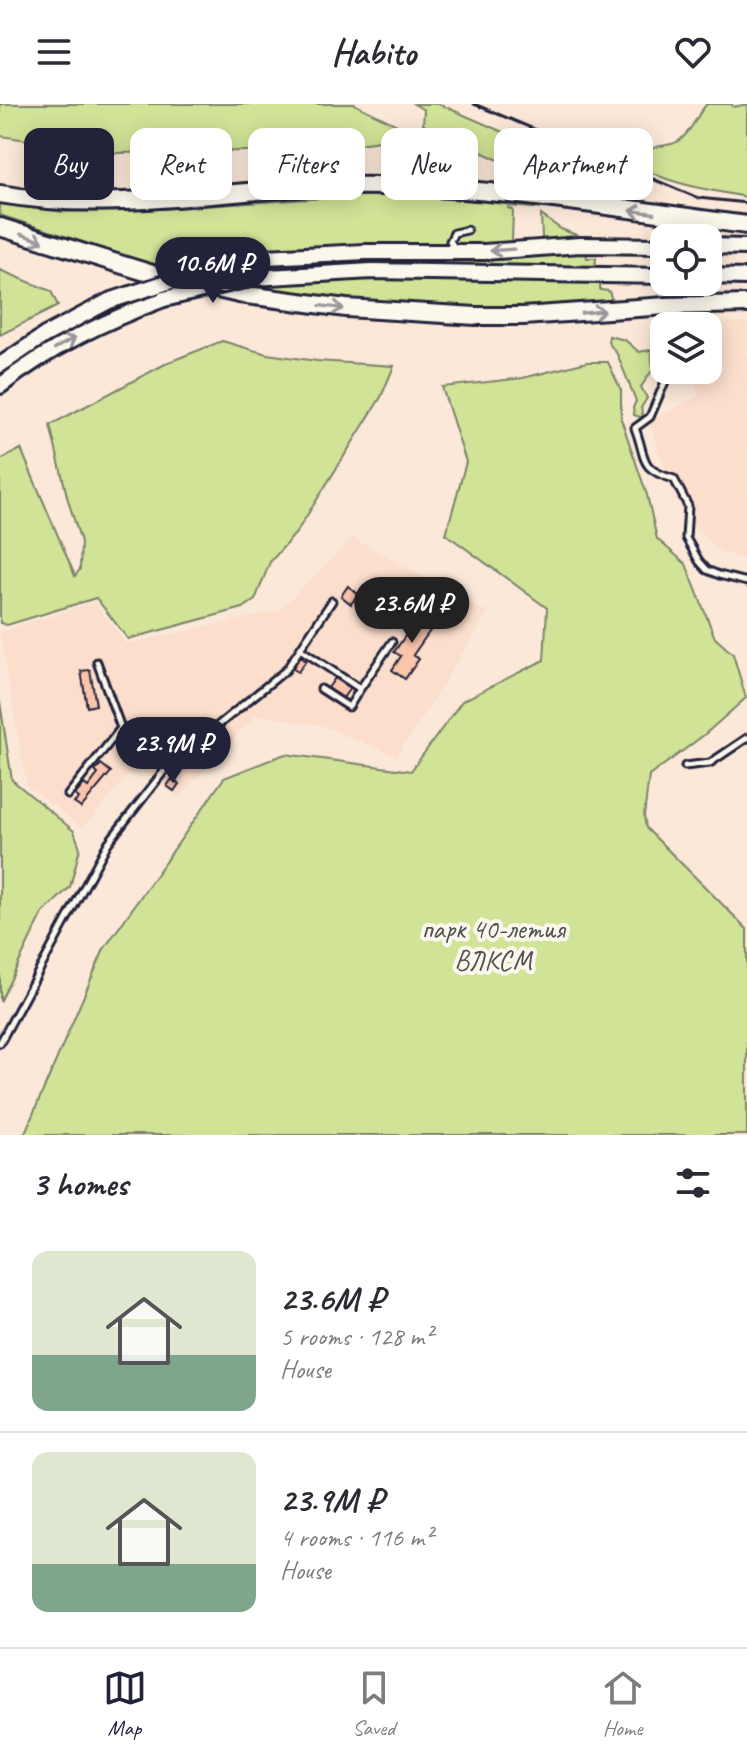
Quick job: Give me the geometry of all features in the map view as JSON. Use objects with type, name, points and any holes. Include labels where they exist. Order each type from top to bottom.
[{"type":"highway","points":[[0,194],[72,202],[127,202],[341,186],[465,190],[747,225]]},
{"type":"highway","points":[[0,227],[152,274],[239,294],[387,312],[476,316],[747,304]]},
{"type":"main road","points":[[0,365],[45,335],[109,301],[223,264],[265,257],[316,254],[484,252],[580,245],[650,246]]},
{"type":"main road","points":[[722,246],[747,247]]},
{"type":"main road","points":[[0,386],[61,345],[101,323],[164,299],[253,278],[372,271],[650,276]]},
{"type":"main road","points":[[722,276],[747,277]]},
{"type":"lane","points":[[457,251],[450,241],[454,233],[467,230]]},
{"type":"lane","points":[[664,384],[650,417],[635,428],[646,462],[654,473],[674,479],[688,506],[686,538],[699,561],[707,570],[747,582]]},
{"type":"lane","points":[[0,1043],[108,843],[168,766],[286,670],[332,601]]},
{"type":"lane","points":[[321,689],[349,707],[392,642]]},
{"type":"lane","points":[[300,649],[360,689]]},
{"type":"lane","points":[[97,662],[121,728],[168,766]]},
{"type":"lane","points":[[68,795],[121,728]]},
{"type":"lane","points":[[685,766],[710,763],[747,738]]},
{"type":"shaded area","points":[[747,322],[747,560],[721,552],[683,517],[649,422],[700,395],[696,384],[722,384],[722,323]]},
{"type":"shaded area","points":[[353,538],[488,613],[397,756],[320,725],[256,715],[178,798],[137,765],[83,828],[27,786],[0,632],[94,602],[126,644],[279,611]]},
{"type":"green space","points":[[0,104],[354,104],[399,128],[381,128],[381,141],[365,143],[365,128],[248,128],[248,151],[232,151],[232,128],[130,128],[130,153],[114,153],[114,128],[24,128],[24,140],[0,136]]},
{"type":"green space","points":[[414,104],[439,104],[494,128],[494,158],[478,150],[478,128],[428,128],[423,124],[424,110]]},
{"type":"green space","points":[[707,104],[731,104],[734,107],[747,104],[747,197],[679,183],[653,172],[653,148],[680,140]]},
{"type":"green space","points":[[381,194],[381,200],[460,200],[533,206],[508,206],[513,210],[512,242],[539,243],[542,237],[541,215],[561,229],[584,238],[587,258],[596,258],[595,270],[600,271],[600,290],[609,291],[613,304],[458,307],[250,289],[132,258],[0,215],[0,204],[63,212],[127,211],[295,200],[365,200],[365,195]]},
{"type":"green space","points":[[0,270],[51,291],[58,306],[0,335]]},
{"type":"green space","points":[[609,336],[625,340],[639,352],[650,350],[650,374],[641,387],[647,398],[641,408],[643,418],[634,415],[636,401],[617,354],[608,342]]},
{"type":"green space","points":[[222,341],[267,354],[394,366],[381,397],[296,533],[270,562],[255,600],[243,608],[128,639],[96,598],[7,625],[0,623],[0,460],[21,449],[75,576],[80,569],[81,542],[50,425],[169,362]]},
{"type":"green space","name":"парк 40-летия ВЛКСМ","points":[[587,362],[608,362],[621,390],[621,419],[647,495],[657,539],[686,564],[715,638],[733,654],[746,698],[704,735],[649,776],[644,816],[646,828],[747,929],[747,1135],[24,1135],[104,949],[224,778],[285,754],[411,771],[462,701],[544,660],[547,608],[446,534],[466,462],[442,387],[523,378]]},
{"type":"green space","points":[[0,702],[12,780],[74,831],[80,848],[70,887],[43,913],[0,1002]]},
{"type":"building","points":[[348,586],[358,594],[351,604],[341,596]]},
{"type":"building","points":[[422,612],[436,622],[413,655],[419,659],[405,679],[392,670],[401,656],[394,652]]},
{"type":"building","points":[[299,656],[306,661],[298,672],[292,668]]},
{"type":"building","points":[[90,670],[96,705],[87,707],[81,671]]},
{"type":"building","points":[[335,678],[350,688],[343,698],[328,688]]},
{"type":"building","points":[[101,764],[111,772],[81,808],[74,803],[79,798],[75,795],[84,784],[88,787]]},
{"type":"building","points":[[172,779],[179,784],[174,791],[167,786]]},
{"type":"railway","points":[[474,104],[698,198],[747,203]]}]
